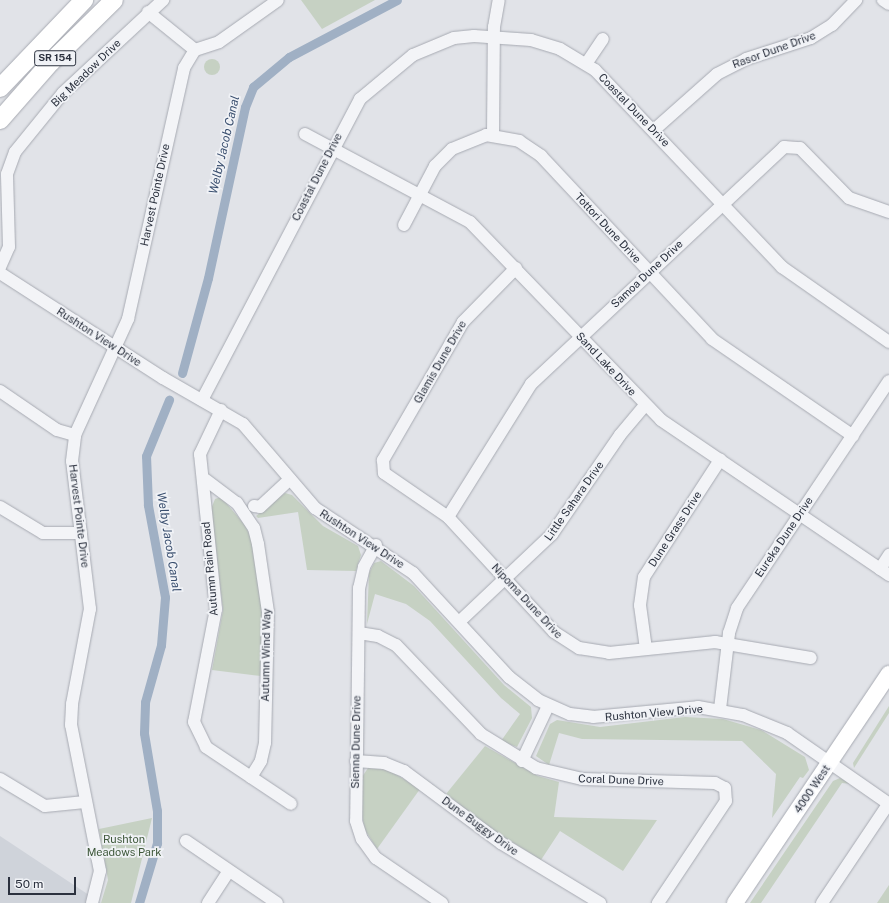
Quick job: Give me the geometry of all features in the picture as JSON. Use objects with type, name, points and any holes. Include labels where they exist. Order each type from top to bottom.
[{"type":"highway","name":"SR 154","points":[[0,88],[84,0]]},
{"type":"highway","name":"SR 154","points":[[0,120],[43,70],[114,0]]},
{"type":"main road","name":"4000 West","points":[[735,903],[889,674]]},
{"type":"street","name":"Big Meadow Drive","points":[[0,267],[9,247],[7,174],[14,152],[63,92],[162,0]]},
{"type":"street","points":[[148,12],[195,50],[216,44],[262,5],[278,0]]},
{"type":"street","points":[[493,135],[494,34],[500,0]]},
{"type":"street","name":"Rasor Dune Drive","points":[[654,130],[717,74],[746,59],[811,38],[832,25],[856,0]]},
{"type":"street","points":[[883,0],[889,4]]},
{"type":"street","name":"Coastal Dune Drive","points":[[202,400],[332,147],[360,99],[394,67],[413,55],[454,38],[494,34],[546,44],[586,64],[613,86],[793,277],[889,342]]},
{"type":"street","points":[[586,64],[603,39]]},
{"type":"street","name":"Harvest Pointe Drive","points":[[92,903],[100,871],[85,802],[71,714],[90,618],[72,460],[75,435],[130,312],[182,73],[195,50]]},
{"type":"street","name":"Sand Lake Drive","points":[[306,134],[421,194],[470,222],[516,268],[645,405],[720,460],[884,572]]},
{"type":"street","name":"Tottori Dune Drive","points":[[404,225],[436,166],[452,149],[474,138],[493,135],[519,141],[538,153],[649,272],[720,345],[853,436]]},
{"type":"street","name":"Samoa Dune Drive","points":[[448,517],[525,390],[649,272],[781,150],[793,145],[803,150],[850,198],[889,212]]},
{"type":"street","name":"Glamis Dune Drive","points":[[382,469],[383,460],[462,322],[516,268]]},
{"type":"street","name":"Rushton View Drive","points":[[0,273],[115,348],[221,410],[252,432],[285,482],[324,515],[376,545],[413,573],[518,685],[548,706],[570,714],[604,718],[688,708],[720,709],[776,728],[889,803]]},
{"type":"street","name":"Eureka Dune Drive","points":[[720,709],[728,643],[737,608],[889,382]]},
{"type":"street","points":[[0,391],[57,430],[75,435]]},
{"type":"street","name":"Little Sahara Drive","points":[[459,622],[506,579],[555,530],[616,440],[645,405]]},
{"type":"street","name":"Autumn Rain Road","points":[[221,410],[200,454],[206,480],[204,512],[216,613],[194,722],[206,747],[291,804]]},
{"type":"street","name":"Dune Grass Drive","points":[[646,649],[640,605],[644,577],[720,460]]},
{"type":"street","name":"Nipoma Dune Drive","points":[[382,469],[448,517],[554,632],[570,644],[599,653],[702,642],[728,643],[811,658]]},
{"type":"street","name":"Autumn Wind Way","points":[[206,480],[226,492],[250,510],[257,539],[268,612],[264,749],[251,778]]},
{"type":"street","points":[[250,510],[260,507],[285,482]]},
{"type":"street","points":[[0,507],[43,533],[81,533]]},
{"type":"street","name":"Sienna Dune Drive","points":[[376,545],[360,581],[355,815],[366,846],[382,862],[442,903]]},
{"type":"street","points":[[884,572],[889,555]]},
{"type":"street","name":"Coral Dune Drive","points":[[359,634],[378,636],[396,645],[481,734],[522,761],[582,779],[715,783],[725,788],[726,801],[658,903]]},
{"type":"street","points":[[522,761],[548,706]]},
{"type":"street","name":"Dune Buggy Drive","points":[[356,761],[384,763],[404,771],[501,843],[600,903]]},
{"type":"street","points":[[0,779],[45,806],[85,802]]},
{"type":"street","points":[[822,903],[889,803]]},
{"type":"street","points":[[186,841],[277,903]]},
{"type":"street","points":[[208,903],[229,871]]},
{"type":"shaded area","points":[[0,836],[101,903],[0,903]]},
{"type":"green space","points":[[301,0],[375,0],[322,29]]},
{"type":"green space","points":[[212,59],[218,61],[220,67],[218,73],[212,75],[206,73],[204,67],[206,61]]},
{"type":"green space","points":[[285,493],[292,495],[323,526],[358,546],[361,555],[356,571],[307,570],[298,512],[258,518],[256,516]]},
{"type":"green space","points":[[221,497],[245,525],[252,540],[262,612],[261,676],[212,670],[223,610],[211,509],[215,499]]},
{"type":"green space","points":[[381,561],[414,586],[504,685],[531,707],[532,718],[517,747],[501,741],[520,714],[501,698],[430,621],[406,604],[375,594],[367,624],[369,573],[374,563]]},
{"type":"green space","points":[[889,706],[889,713],[854,768],[853,763]]},
{"type":"green space","points":[[685,717],[723,719],[761,730],[805,757],[809,770],[803,778],[800,777],[772,818],[776,774],[742,741],[582,739],[559,733],[549,765],[536,756],[550,724],[557,720],[600,727]]},
{"type":"green space","points":[[485,746],[538,776],[559,782],[554,817],[657,820],[623,871],[560,831],[541,860],[491,829],[446,794]]},
{"type":"green space","points":[[368,768],[389,770],[420,789],[377,849],[365,830],[362,816],[362,777]]},
{"type":"green space","points":[[840,778],[852,784],[842,783],[761,903],[750,903],[833,781]]},
{"type":"green space","name":"Rushton Meadows Park","points":[[152,818],[131,903],[101,903],[108,880],[99,829]]},
{"type":"green space","points":[[889,885],[889,903],[877,903]]},
{"type":"waterway","name":"Welby Jacob Canal","points":[[182,373],[208,278],[245,107],[253,87],[289,57],[397,0]]},
{"type":"waterway","name":"Welby Jacob Canal","points":[[139,903],[157,843],[157,811],[144,733],[145,702],[161,645],[165,597],[148,505],[146,456],[169,400]]}]
